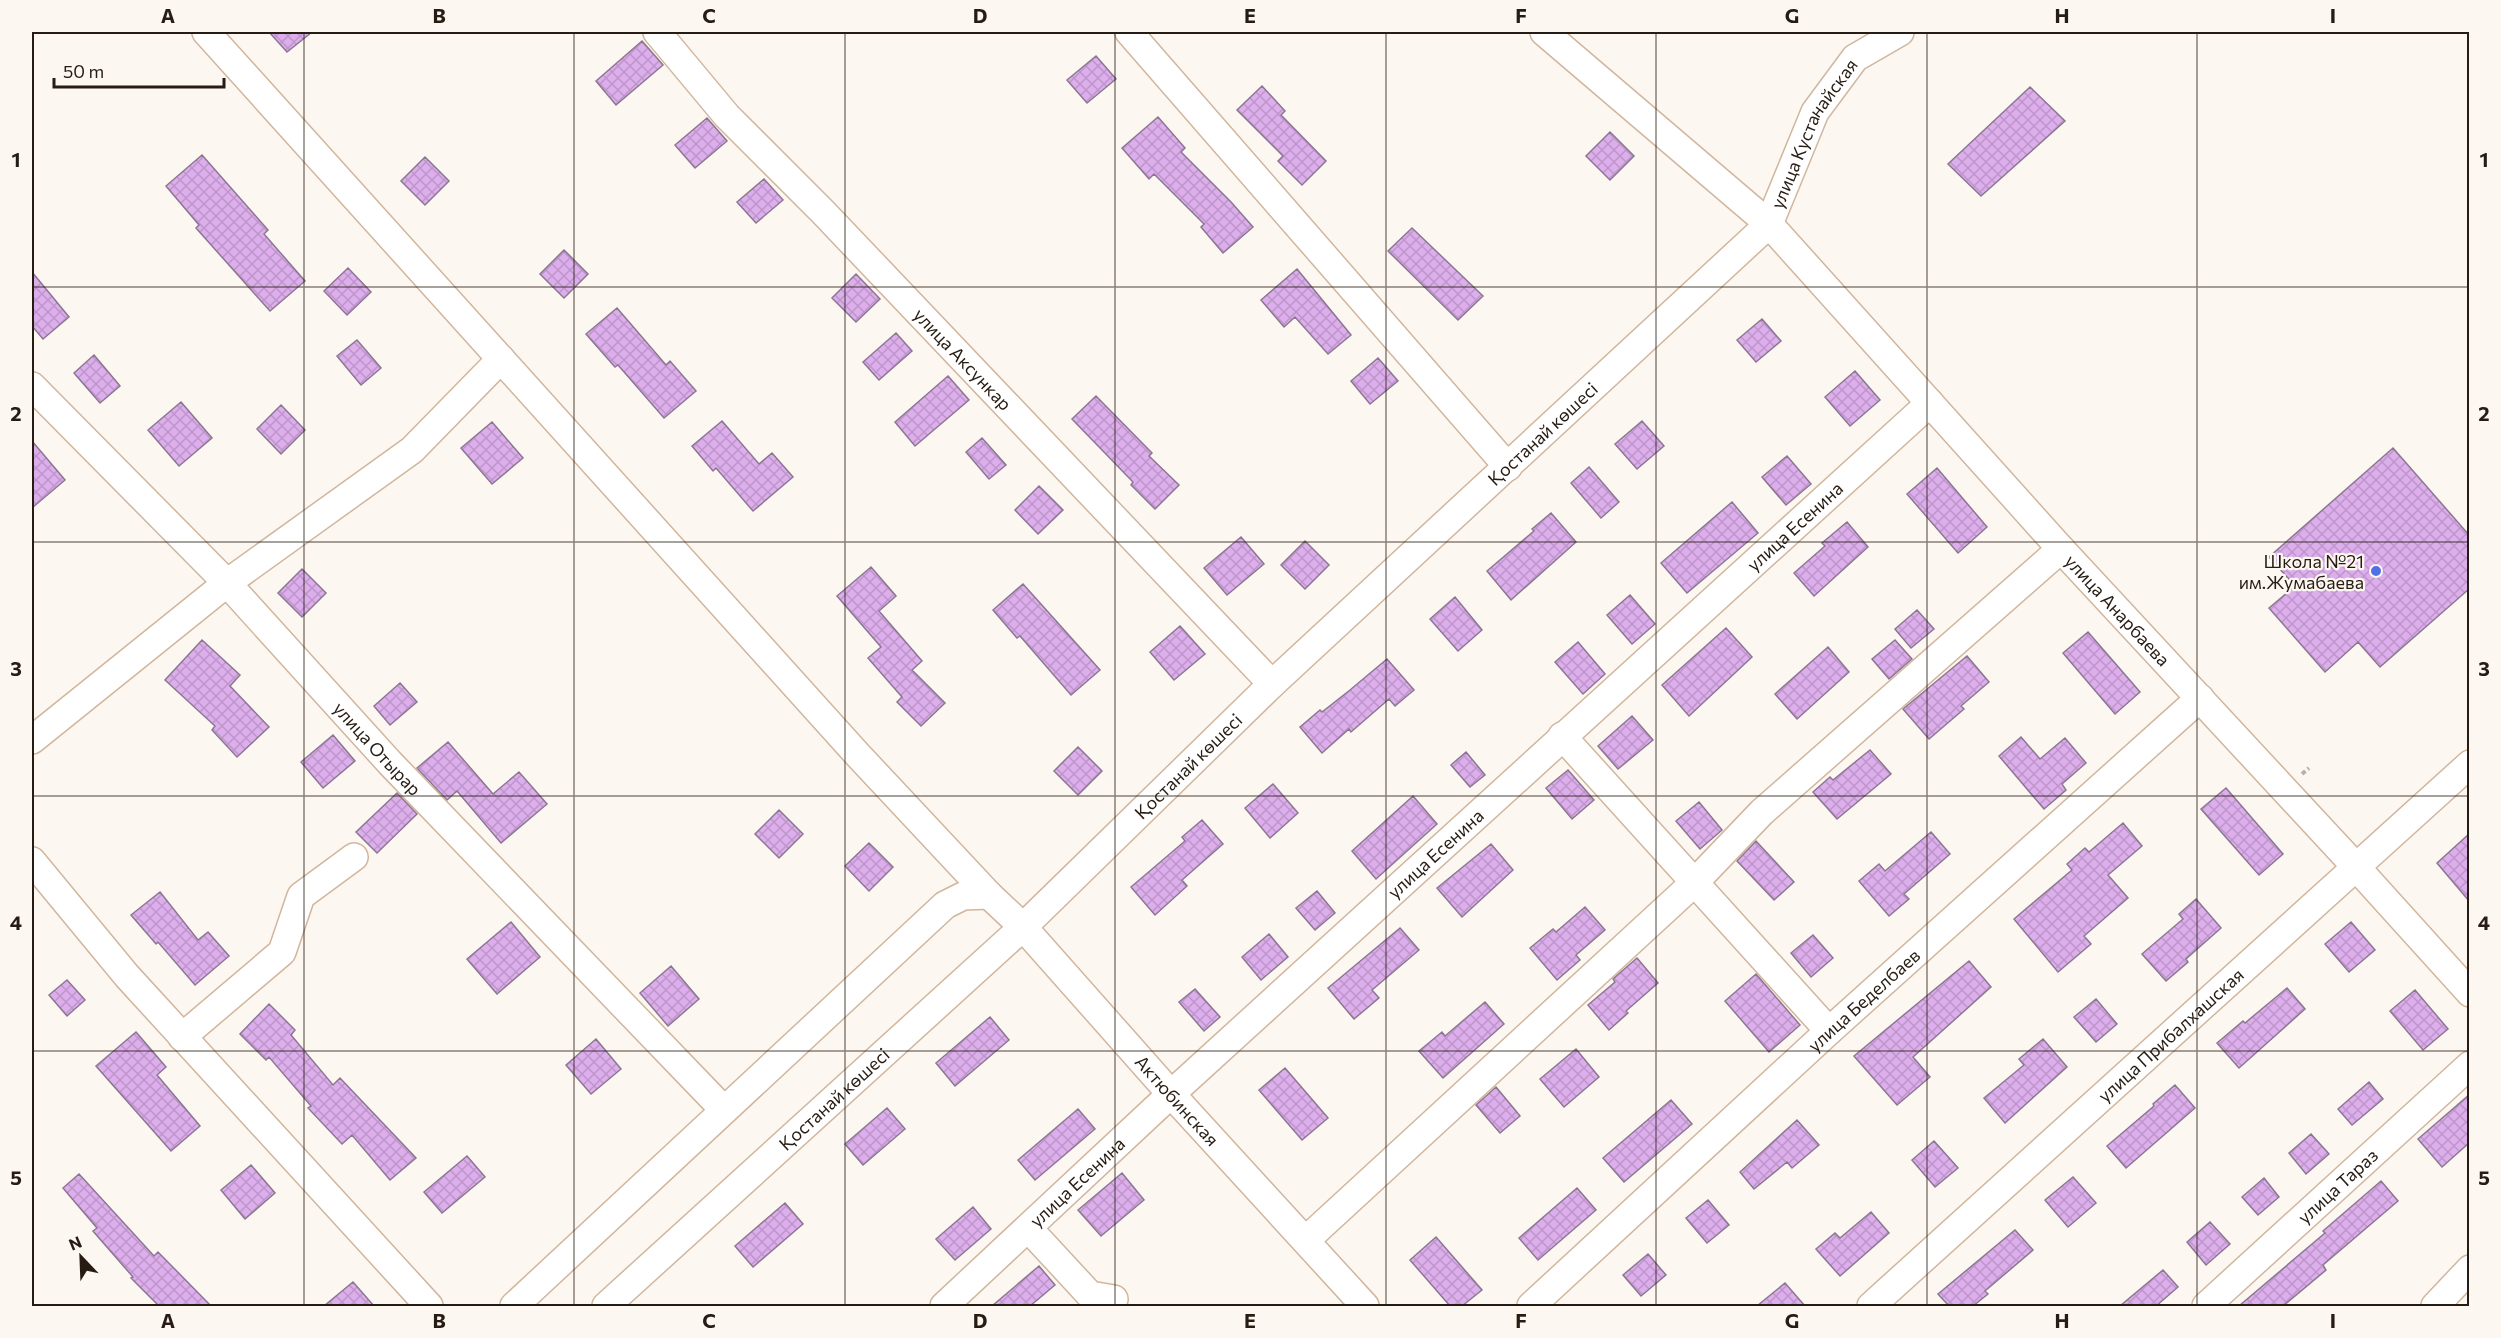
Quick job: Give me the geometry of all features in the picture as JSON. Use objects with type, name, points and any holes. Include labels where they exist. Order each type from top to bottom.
[{"type":"street","name":"Актюбинская","points":[[206,32],[857,754],[989,895],[1023,927],[1171,1094],[1365,1306]]},
{"type":"street","name":"улица Аксункар","points":[[657,32],[727,116],[823,212],[1272,684]]},
{"type":"street","points":[[1129,32],[1508,467]]},
{"type":"street","name":"улица Анарбаева","points":[[1544,32],[1769,224],[2061,549],[2357,868],[2469,993]]},
{"type":"street","name":"улица Кустанайская","points":[[1769,224],[1815,112],[1856,58],[1900,32]]},
{"type":"street","name":"Қостанай көшесі","points":[[606,1306],[1023,927],[1272,684],[1769,224]]},
{"type":"street","points":[[32,740],[227,583],[412,450],[501,359]]},
{"type":"street","name":"улица Отырар","points":[[32,386],[227,583],[390,763],[724,1110]]},
{"type":"street","name":"улица Есенина","points":[[944,1306],[1171,1094],[1930,403]]},
{"type":"street","points":[[1306,1240],[1694,883],[1762,812],[2061,549]]},
{"type":"street","name":"улица Беделбаев","points":[[1532,1306],[1829,1031],[2200,698]]},
{"type":"street","points":[[1562,736],[1829,1031]]},
{"type":"street","name":"улица Прибалхашская","points":[[1871,1306],[2357,868],[2469,764]]},
{"type":"street","points":[[182,1037],[282,952],[301,896],[354,857]]},
{"type":"street","points":[[32,861],[127,976],[429,1306]]},
{"type":"street","points":[[514,1306],[945,905],[963,896],[989,895]]},
{"type":"street","name":"улица Тараз","points":[[2206,1306],[2469,1065]]},
{"type":"street","points":[[1028,1228],[1090,1295],[1114,1299]]},
{"type":"street","points":[[2435,1306],[2469,1269]]},
{"type":"building","points":[[269,32],[312,32],[287,52]]},
{"type":"building","points":[[642,41],[663,65],[616,105],[596,81]]},
{"type":"building","points":[[1096,56],[1116,79],[1087,103],[1067,80]]},
{"type":"building","points":[[1262,86],[1285,111],[1281,115],[1326,161],[1302,185],[1278,161],[1283,156],[1237,110]]},
{"type":"building","points":[[2030,87],[2065,121],[1981,196],[1948,164]]},
{"type":"building","points":[[1158,117],[1185,148],[1181,152],[1253,227],[1223,253],[1201,227],[1204,224],[1154,174],[1149,179],[1122,148]]},
{"type":"building","points":[[707,118],[727,141],[695,168],[675,145]]},
{"type":"building","points":[[1610,132],[1634,156],[1610,180],[1586,156]]},
{"type":"building","points":[[202,155],[268,230],[264,234],[305,281],[270,311],[196,228],[199,225],[166,186]]},
{"type":"building","points":[[425,157],[449,181],[425,205],[401,181]]},
{"type":"building","points":[[764,179],[783,200],[756,223],[737,202]]},
{"type":"building","points":[[1412,228],[1483,296],[1458,320],[1388,251]]},
{"type":"building","points":[[564,250],[588,274],[564,298],[540,274]]},
{"type":"building","points":[[348,268],[371,292],[347,315],[324,291]]},
{"type":"building","points":[[1297,269],[1351,335],[1328,354],[1295,317],[1284,327],[1261,300]]},
{"type":"building","points":[[32,272],[69,317],[43,339],[32,326]]},
{"type":"building","points":[[856,274],[880,299],[856,322],[832,298]]},
{"type":"building","points":[[617,308],[666,365],[670,361],[696,391],[664,418],[618,365],[615,367],[586,334]]},
{"type":"building","points":[[1762,319],[1781,341],[1756,362],[1737,340]]},
{"type":"building","points":[[896,333],[912,351],[879,380],[863,362]]},
{"type":"building","points":[[357,340],[381,368],[361,385],[337,356]]},
{"type":"building","points":[[94,355],[120,386],[100,403],[74,373]]},
{"type":"building","points":[[1378,358],[1398,381],[1370,404],[1351,381]]},
{"type":"building","points":[[1855,371],[1880,400],[1850,426],[1825,397]]},
{"type":"building","points":[[948,376],[969,400],[915,446],[895,422]]},
{"type":"building","points":[[1096,396],[1152,453],[1149,456],[1179,485],[1155,509],[1131,485],[1133,482],[1072,419]]},
{"type":"building","points":[[181,402],[212,438],[179,466],[148,430]]},
{"type":"building","points":[[281,405],[305,430],[281,454],[257,429]]},
{"type":"building","points":[[722,421],[759,464],[772,453],[793,477],[753,511],[716,468],[713,471],[692,446]]},
{"type":"building","points":[[1642,421],[1664,446],[1637,469],[1615,444]]},
{"type":"building","points":[[492,422],[523,458],[492,484],[461,448]]},
{"type":"building","points":[[982,438],[1006,465],[989,479],[966,452]]},
{"type":"building","points":[[32,441],[65,480],[32,508]]},
{"type":"building","name":"Школа №21 им.Жумабаева","points":[[2393,448],[2469,535],[2469,589],[2380,667],[2358,642],[2325,672],[2269,608],[2295,586],[2269,557]]},
{"type":"building","points":[[1787,456],[1811,484],[1786,505],[1762,477]]},
{"type":"building","points":[[1589,467],[1619,502],[1601,518],[1571,483]]},
{"type":"building","points":[[1937,468],[1987,527],[1958,553],[1907,494]]},
{"type":"building","points":[[1039,486],[1063,510],[1038,534],[1015,510]]},
{"type":"building","points":[[1732,502],[1758,533],[1687,593],[1661,563]]},
{"type":"building","points":[[1551,513],[1576,542],[1511,600],[1487,571],[1534,531],[1532,529]]},
{"type":"building","points":[[1847,522],[1868,547],[1814,596],[1794,573],[1825,546],[1822,543]]},
{"type":"building","points":[[1241,537],[1264,564],[1227,595],[1204,568]]},
{"type":"building","points":[[1305,541],[1329,565],[1305,589],[1281,565]]},
{"type":"building","points":[[871,567],[896,596],[879,611],[922,661],[912,670],[945,703],[921,726],[897,702],[902,697],[868,658],[881,647],[837,596]]},
{"type":"building","points":[[302,569],[326,593],[302,617],[278,593]]},
{"type":"building","points":[[1023,584],[1100,670],[1071,695],[1020,636],[1017,638],[993,610]]},
{"type":"building","points":[[1630,595],[1655,624],[1632,644],[1607,615]]},
{"type":"building","points":[[1455,597],[1482,630],[1458,651],[1430,619]]},
{"type":"building","points":[[1917,610],[1934,629],[1911,648],[1895,629]]},
{"type":"building","points":[[1180,626],[1205,654],[1174,680],[1150,652]]},
{"type":"building","points":[[1726,628],[1752,657],[1689,716],[1662,685]]},
{"type":"building","points":[[2088,632],[2140,692],[2115,714],[2063,653]]},
{"type":"building","points":[[202,640],[240,675],[230,686],[269,727],[237,757],[212,730],[215,726],[165,680]]},
{"type":"building","points":[[1895,640],[1912,659],[1889,679],[1872,659]]},
{"type":"building","points":[[1578,642],[1605,674],[1583,694],[1555,662]]},
{"type":"building","points":[[1828,647],[1849,672],[1797,719],[1775,694]]},
{"type":"building","points":[[1967,656],[1989,682],[1961,706],[1964,709],[1929,739],[1903,709]]},
{"type":"building","points":[[1387,659],[1414,690],[1395,706],[1389,699],[1351,732],[1349,729],[1322,753],[1300,727]]},
{"type":"building","points":[[400,683],[417,702],[390,725],[374,706]]},
{"type":"building","points":[[1632,716],[1653,740],[1618,769],[1598,746]]},
{"type":"building","points":[[333,735],[355,761],[323,788],[301,762]]},
{"type":"building","points":[[2021,737],[2040,759],[2065,738],[2086,763],[2062,784],[2066,790],[2044,809],[1999,756]]},
{"type":"building","points":[[448,742],[493,794],[519,772],[547,804],[501,843],[457,791],[447,800],[417,768]]},
{"type":"building","points":[[1078,747],[1102,771],[1078,795],[1054,771]]},
{"type":"building","points":[[1870,750],[1891,774],[1837,819],[1813,792],[1830,777],[1833,780]]},
{"type":"building","points":[[1466,752],[1485,775],[1470,787],[1451,765]]},
{"type":"building","points":[[1568,770],[1594,800],[1572,819],[1546,788]]},
{"type":"building","points":[[1273,784],[1298,813],[1270,838],[1245,808]]},
{"type":"building","points":[[2226,788],[2283,854],[2259,875],[2201,809]]},
{"type":"building","points":[[397,793],[417,814],[377,853],[356,832]]},
{"type":"building","points":[[1413,796],[1437,824],[1376,879],[1352,851]]},
{"type":"building","points":[[1699,802],[1722,830],[1700,849],[1676,821]]},
{"type":"building","points":[[779,810],[803,834],[779,858],[755,834]]},
{"type":"building","points":[[1202,820],[1223,844],[1182,880],[1187,886],[1155,915],[1131,887],[1185,841],[1182,837]]},
{"type":"building","points":[[2123,823],[2142,846],[2108,875],[2128,898],[2084,936],[2091,944],[2058,972],[2014,919],[2072,870],[2067,864],[2085,848],[2089,852]]},
{"type":"building","points":[[1931,832],[1950,854],[1904,894],[1909,899],[1889,916],[1859,881],[1879,864],[1885,871]]},
{"type":"building","points":[[2469,834],[2469,901],[2437,863]]},
{"type":"building","points":[[1756,841],[1794,882],[1774,900],[1737,861]]},
{"type":"building","points":[[869,843],[893,867],[869,891],[845,866]]},
{"type":"building","points":[[1491,844],[1513,870],[1462,917],[1437,888]]},
{"type":"building","points":[[1317,891],[1335,913],[1315,930],[1296,908]]},
{"type":"building","points":[[160,892],[198,940],[208,932],[229,956],[195,985],[131,915]]},
{"type":"building","points":[[2196,899],[2221,928],[2186,959],[2188,962],[2166,981],[2142,954],[2183,919],[2179,914]]},
{"type":"building","points":[[1585,907],[1605,930],[1576,955],[1580,960],[1557,980],[1530,948],[1553,929],[1556,932]]},
{"type":"building","points":[[511,922],[540,957],[497,994],[467,959]]},
{"type":"building","points":[[2351,922],[2375,950],[2349,972],[2325,944]]},
{"type":"building","points":[[1400,928],[1419,950],[1372,990],[1379,998],[1354,1019],[1328,988]]},
{"type":"building","points":[[1269,934],[1288,957],[1261,980],[1242,957]]},
{"type":"building","points":[[1813,935],[1833,958],[1811,977],[1791,953]]},
{"type":"building","points":[[1637,958],[1658,983],[1626,1011],[1628,1013],[1609,1030],[1588,1005],[1615,982],[1613,979]]},
{"type":"building","points":[[1969,961],[1991,987],[1913,1057],[1930,1077],[1897,1105],[1854,1056]]},
{"type":"building","points":[[671,966],[699,999],[668,1026],[640,993]]},
{"type":"building","points":[[1756,974],[1800,1025],[1769,1052],[1725,1001]]},
{"type":"building","points":[[67,980],[85,1000],[67,1016],[49,995]]},
{"type":"building","points":[[2287,988],[2305,1009],[2239,1068],[2217,1043]]},
{"type":"building","points":[[1195,989],[1220,1017],[1204,1031],[1179,1002]]},
{"type":"building","points":[[2415,990],[2448,1029],[2423,1050],[2390,1011]]},
{"type":"building","points":[[2096,999],[2117,1024],[2096,1042],[2074,1017]]},
{"type":"building","points":[[1485,1002],[1504,1024],[1443,1078],[1419,1051],[1442,1032],[1445,1036]]},
{"type":"building","points":[[269,1004],[295,1030],[291,1035],[333,1085],[340,1078],[416,1158],[390,1180],[352,1135],[342,1144],[308,1108],[311,1106],[269,1057],[266,1060],[240,1034]]},
{"type":"building","points":[[990,1017],[1009,1040],[955,1086],[936,1063]]},
{"type":"building","points":[[136,1032],[166,1067],[157,1075],[200,1126],[171,1151],[96,1066]]},
{"type":"building","points":[[596,1039],[621,1069],[591,1094],[566,1065]]},
{"type":"building","points":[[2043,1039],[2067,1067],[2005,1123],[1984,1098],[2024,1065],[2019,1059]]},
{"type":"building","points":[[1576,1049],[1599,1077],[1564,1107],[1540,1079]]},
{"type":"building","points":[[1285,1068],[1328,1118],[1302,1140],[1259,1090]]},
{"type":"building","points":[[2369,1082],[2383,1099],[2352,1125],[2338,1109]]},
{"type":"building","points":[[2175,1085],[2195,1108],[2126,1168],[2107,1146]]},
{"type":"building","points":[[1496,1087],[1520,1116],[1500,1133],[1476,1105]]},
{"type":"building","points":[[2469,1095],[2469,1143],[2442,1167],[2418,1139]]},
{"type":"building","points":[[1671,1100],[1692,1124],[1624,1182],[1603,1158]]},
{"type":"building","points":[[887,1108],[905,1129],[863,1165],[845,1144]]},
{"type":"building","points":[[1078,1109],[1095,1129],[1035,1180],[1018,1160]]},
{"type":"building","points":[[1797,1120],[1819,1145],[1792,1168],[1787,1162],[1754,1189],[1740,1172]]},
{"type":"building","points":[[2311,1134],[2329,1154],[2306,1174],[2289,1153]]},
{"type":"building","points":[[1934,1141],[1958,1168],[1935,1187],[1912,1160]]},
{"type":"building","points":[[467,1156],[485,1177],[442,1213],[424,1192]]},
{"type":"building","points":[[251,1165],[275,1193],[245,1219],[221,1190]]},
{"type":"building","points":[[1122,1173],[1144,1200],[1101,1236],[1078,1210]]},
{"type":"building","points":[[79,1174],[154,1256],[158,1252],[211,1306],[159,1306],[131,1278],[133,1277],[93,1231],[97,1228],[63,1188]]},
{"type":"building","points":[[2073,1177],[2096,1203],[2068,1227],[2045,1200]]},
{"type":"building","points":[[2264,1178],[2279,1197],[2258,1215],[2242,1197]]},
{"type":"building","points":[[2381,1181],[2398,1201],[2323,1265],[2326,1270],[2283,1306],[2239,1306],[2325,1233],[2323,1231]]},
{"type":"building","points":[[1577,1188],[1596,1210],[1538,1260],[1519,1238]]},
{"type":"building","points":[[1708,1200],[1729,1225],[1707,1243],[1686,1218]]},
{"type":"building","points":[[785,1203],[803,1224],[753,1267],[735,1246]]},
{"type":"building","points":[[973,1207],[991,1229],[955,1260],[936,1239]]},
{"type":"building","points":[[1871,1212],[1889,1233],[1840,1276],[1816,1249],[1835,1233],[1840,1238]]},
{"type":"building","points":[[2210,1222],[2230,1244],[2206,1265],[2187,1242]]},
{"type":"building","points":[[2015,1230],[2033,1250],[1985,1291],[1988,1294],[1973,1306],[1949,1306],[1938,1294]]},
{"type":"building","points":[[1436,1237],[1482,1290],[1462,1306],[1450,1306],[1410,1260]]},
{"type":"building","points":[[1648,1254],[1666,1275],[1641,1296],[1623,1275]]},
{"type":"building","points":[[1039,1266],[1055,1285],[1030,1306],[992,1306]]},
{"type":"building","points":[[2163,1270],[2178,1287],[2156,1306],[2120,1306]]},
{"type":"building","points":[[353,1282],[374,1306],[324,1306]]},
{"type":"building","points":[[1785,1283],[1805,1306],[1757,1306]]},
{"type":"place","name":"Школа №21 им.Жумабаева","points":[[2376,571]]}]
